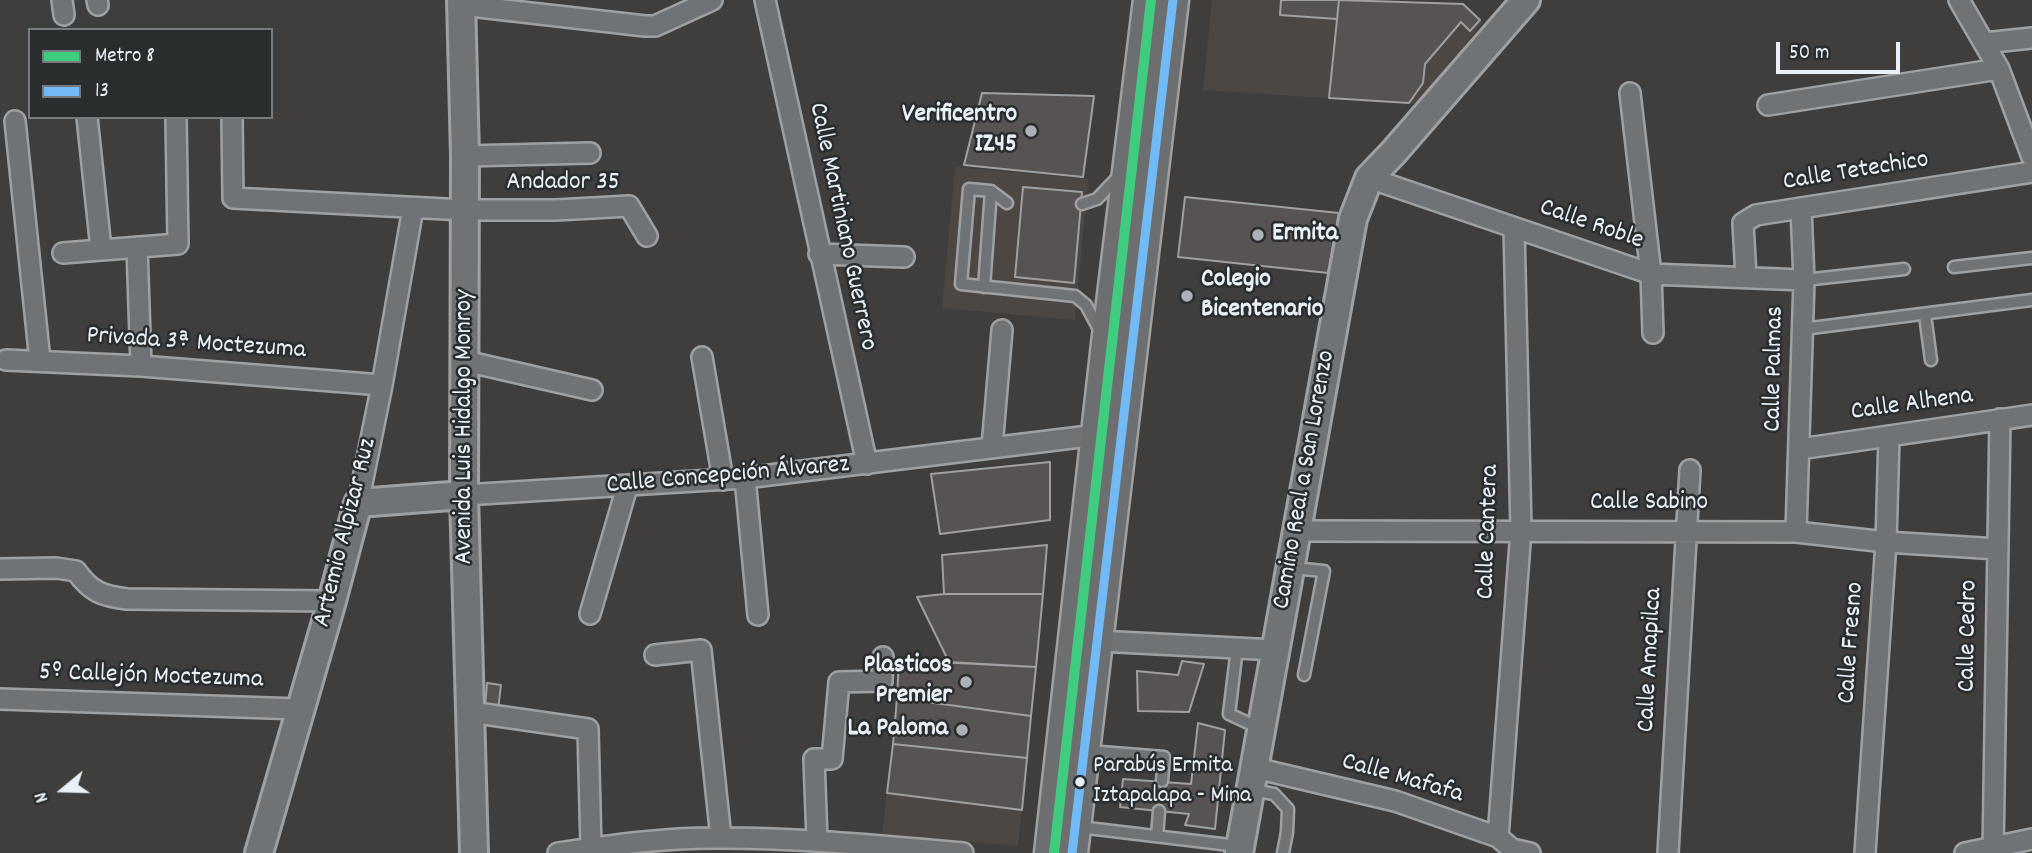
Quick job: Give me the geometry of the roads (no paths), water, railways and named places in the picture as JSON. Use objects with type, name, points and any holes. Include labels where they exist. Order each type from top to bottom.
[{"type":"main road","points":[[1050,853],[1149,0]]},
{"type":"main road","points":[[1074,840],[1173,0]]},
{"type":"street","points":[[461,3],[655,26],[712,0]]},
{"type":"street","name":"Calle Martiniano Guerrero","points":[[765,0],[867,464]]},
{"type":"street","name":"Camino Real a San Lorenzo","points":[[1239,849],[1353,219],[1369,178],[1394,153],[1526,0]]},
{"type":"street","points":[[1959,0],[1999,69],[2032,157]]},
{"type":"street","name":"Avenida Luis Hidalgo Monroy","points":[[461,3],[465,156],[464,495],[474,853]]},
{"type":"street","points":[[1984,43],[2032,38]]},
{"type":"street","points":[[1768,105],[1999,69]]},
{"type":"street","points":[[1630,93],[1651,274],[1653,333]]},
{"type":"street","points":[[87,119],[101,249]]},
{"type":"street","points":[[63,253],[178,244],[176,119]]},
{"type":"street","points":[[232,119],[233,198],[465,210]]},
{"type":"street","points":[[15,121],[40,361]]},
{"type":"street","points":[[465,156],[590,153]]},
{"type":"street","name":"Calle Tetechico","points":[[1746,277],[1743,223],[1756,215],[2032,172]]},
{"type":"street","name":"Calle Roble","points":[[1369,178],[1651,274],[1804,280]]},
{"type":"street","name":"Andador 35","points":[[465,210],[556,210],[629,206],[647,236]]},
{"type":"street","name":"Artemio Alpizar Ruz","points":[[259,853],[358,503],[413,208]]},
{"type":"street","name":"Calle Palmas","points":[[1796,531],[1804,280],[1801,208]]},
{"type":"street","name":"Calle Cantera","points":[[1513,848],[1521,530],[1514,228]]},
{"type":"street","points":[[138,247],[141,366]]},
{"type":"street","points":[[819,254],[904,257]]},
{"type":"street","points":[[992,447],[1002,330]]},
{"type":"street","points":[[702,357],[723,480]]},
{"type":"street","name":"Privada 3ª Moctezuma","points":[[6,360],[141,366],[382,385]]},
{"type":"street","points":[[465,361],[592,390]]},
{"type":"street","name":"Calle Alhena","points":[[1800,449],[2032,415]]},
{"type":"street","name":"Calle Cedro","points":[[1993,850],[2000,419]]},
{"type":"street","name":"Calle Concepción Álvarez","points":[[358,503],[745,478],[1097,435]]},
{"type":"street","name":"Calle Fresno","points":[[1865,853],[1886,542],[1889,437]]},
{"type":"street","name":"Calle Amapilca","points":[[1668,853],[1690,470]]},
{"type":"street","points":[[745,478],[758,615]]},
{"type":"street","points":[[590,614],[626,487]]},
{"type":"street","name":"Calle Sabino","points":[[1298,531],[1796,531],[1886,542],[1998,549]]},
{"type":"street","points":[[0,569],[56,568],[76,571],[86,585],[104,596],[127,599],[332,601]]},
{"type":"street","points":[[1098,641],[1276,650]]},
{"type":"street","points":[[655,655],[701,650],[721,838]]},
{"type":"street","points":[[817,839],[814,758],[832,759],[839,682],[882,681],[883,657]]},
{"type":"street","name":"5º Callejón Moctezuma","points":[[0,699],[300,709]]},
{"type":"street","points":[[470,712],[589,729],[591,848]]},
{"type":"street","name":"Calle Mafafa","points":[[1253,779],[1395,801],[1513,848]]},
{"type":"street","points":[[558,853],[721,838],[751,846],[817,839],[964,853]]},
{"type":"street","points":[[1965,853],[1993,850],[2032,839]]},
{"type":"lane","points":[[1082,204],[1097,199],[1129,165]]},
{"type":"lane","points":[[1007,203],[991,191],[969,190],[961,284],[1075,296],[1086,305],[1107,344]]},
{"type":"lane","points":[[984,287],[991,191]]},
{"type":"lane","points":[[1954,267],[2032,258]]},
{"type":"lane","points":[[1804,280],[1904,269]]},
{"type":"lane","points":[[1803,329],[2032,300]]},
{"type":"lane","points":[[1925,315],[1931,360]]},
{"type":"lane","points":[[1291,568],[1324,571],[1304,675]]},
{"type":"lane","points":[[1237,648],[1229,714],[1260,728]]},
{"type":"lane","points":[[1084,750],[1164,757],[1162,780]]},
{"type":"lane","points":[[1253,779],[1274,794],[1288,809],[1283,853]]},
{"type":"lane","points":[[1157,835],[1159,811]]},
{"type":"lane","points":[[1074,840],[1157,835],[1239,849]]},
{"type":"metro line","name":"8","points":[[1054,853],[1151,0]]},
{"type":"place","name":"Verificentro IZ45","points":[[1031,131]]},
{"type":"place","name":"Ermita","points":[[1258,235]]},
{"type":"place","name":"Colegio Bicentenario","points":[[1187,296]]},
{"type":"place","name":"Plasticos Premier","points":[[966,682]]},
{"type":"place","name":"La Paloma","points":[[962,730]]},
{"type":"place","name":"Parabús Ermita Iztapalapa - Mina","points":[[1080,782]]}]
